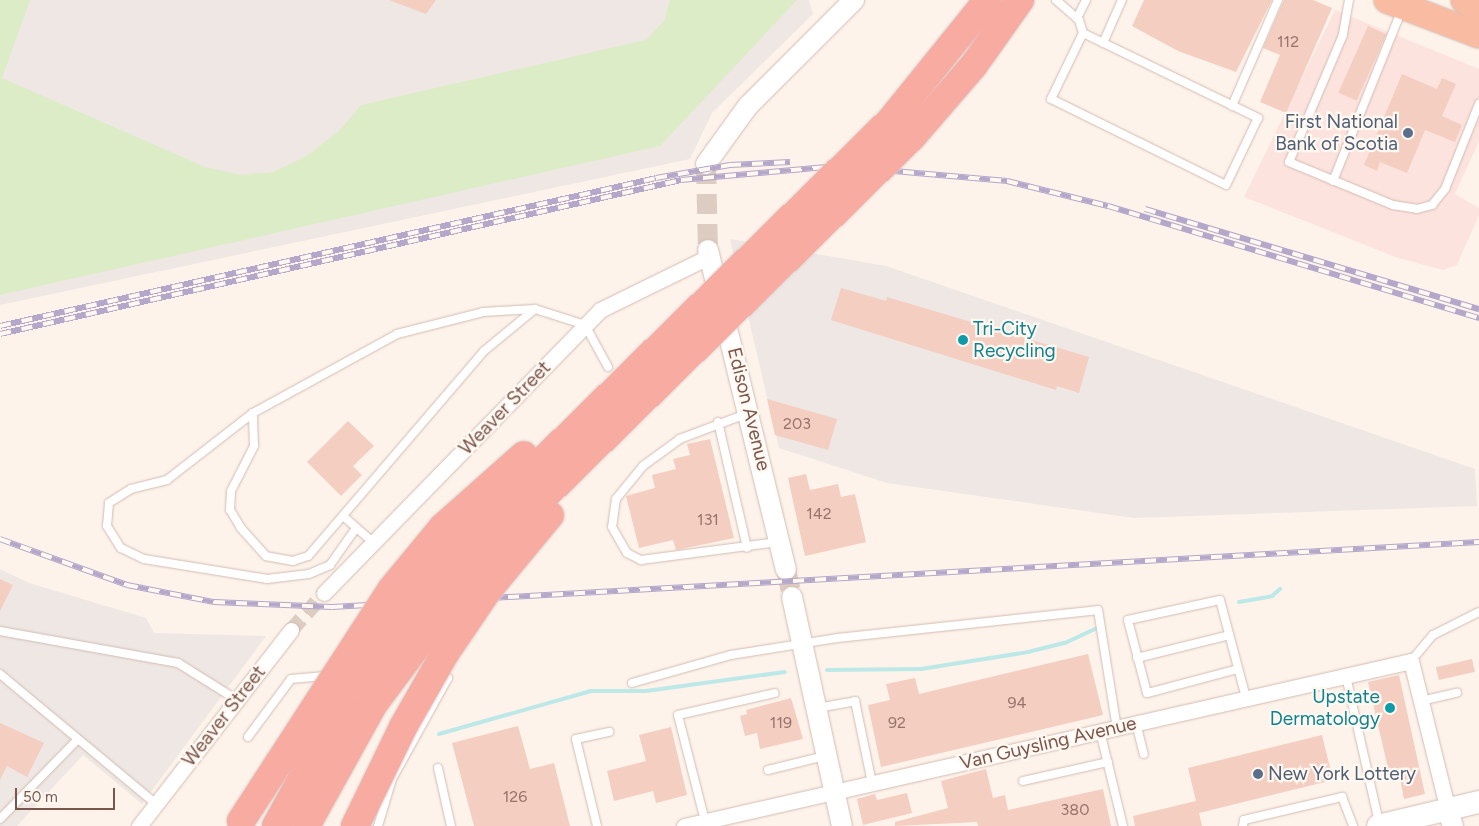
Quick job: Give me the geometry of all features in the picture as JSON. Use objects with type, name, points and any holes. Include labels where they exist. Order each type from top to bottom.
[{"type":"highway","points":[[276,826],[351,690],[425,587],[499,503],[891,120],[988,0]]},
{"type":"highway","points":[[306,826],[374,705],[446,604],[519,522],[911,138],[974,65],[1020,0]]},
{"type":"highway","points":[[1464,0],[1479,10]]},
{"type":"highway","points":[[1395,3],[1479,35]]},
{"type":"highway","points":[[241,821],[364,626],[430,542],[485,488],[669,338]]},
{"type":"highway","points":[[355,826],[422,691],[488,590],[688,357]]},
{"type":"main road","points":[[1379,826],[1451,818],[1479,802]]},
{"type":"street","points":[[706,164],[748,106],[854,0]]},
{"type":"street","name":"Weaver Street","points":[[324,592],[600,310],[709,253]]},
{"type":"street","name":"Edison Avenue","points":[[709,253],[750,413],[786,570]]},
{"type":"street","points":[[792,597],[825,756],[842,826]]},
{"type":"street","name":"Weaver Street","points":[[139,826],[291,630]]},
{"type":"street","points":[[1411,662],[1451,818]]},
{"type":"street","name":"Van Guysling Avenue","points":[[684,826],[1411,662]]},
{"type":"lane","points":[[1056,0],[1077,18],[1083,32],[1258,118],[1226,185],[1051,99],[1083,32]]},
{"type":"lane","points":[[1077,18],[1086,0]]},
{"type":"lane","points":[[1103,43],[1122,0]]},
{"type":"lane","points":[[1232,106],[1278,0]]},
{"type":"lane","points":[[1349,0],[1343,34],[1289,162],[1393,205],[1417,209],[1432,205],[1445,189],[1479,104]]},
{"type":"lane","points":[[1333,181],[1395,3]]},
{"type":"lane","points":[[253,413],[254,446],[231,490],[230,510],[241,528],[266,556],[293,560],[308,556],[484,351],[535,309]]},
{"type":"lane","points":[[356,528],[330,565],[309,574],[267,579],[144,559],[121,548],[107,526],[109,503],[130,489],[167,480],[253,413],[396,334],[483,312],[535,309],[585,325],[608,367]]},
{"type":"lane","points":[[750,413],[718,422],[680,439],[643,466],[616,499],[612,527],[627,553],[641,560],[747,548],[780,542]]},
{"type":"lane","points":[[718,422],[747,548]]},
{"type":"lane","points":[[343,516],[374,543]]},
{"type":"lane","points":[[1238,669],[1146,694],[1128,620],[1220,600],[1246,698]]},
{"type":"lane","points":[[632,682],[731,655],[802,646],[837,638],[1098,610],[1117,728]]},
{"type":"lane","points":[[1411,662],[1434,635],[1479,612]]},
{"type":"lane","points":[[0,631],[178,663],[237,700]]},
{"type":"lane","points":[[1138,658],[1229,635]]},
{"type":"lane","points":[[0,674],[156,804]]},
{"type":"lane","points":[[1346,676],[1379,826]]},
{"type":"lane","points":[[248,737],[291,680],[372,677]]},
{"type":"lane","points":[[381,677],[410,678]]},
{"type":"lane","points":[[378,826],[392,779],[448,678],[420,678]]},
{"type":"lane","points":[[705,821],[678,715],[775,692]]},
{"type":"lane","points":[[1421,701],[1457,692]]},
{"type":"lane","points":[[815,709],[855,701],[872,783]]},
{"type":"lane","points":[[1136,723],[1144,754]]},
{"type":"lane","points":[[1100,731],[1123,826]]},
{"type":"lane","points":[[597,826],[576,739],[609,732]]},
{"type":"lane","points":[[0,819],[77,740]]},
{"type":"lane","points":[[768,770],[825,756]]},
{"type":"lane","points":[[1023,781],[1108,762]]},
{"type":"lane","points":[[438,768],[451,826]]},
{"type":"lane","points":[[1243,826],[1244,820],[1342,797],[1353,826]]},
{"type":"shaded area","points":[[0,0],[809,0],[813,14],[712,113],[690,159],[0,305]]},
{"type":"shaded area","points":[[1335,10],[1479,69],[1479,141],[1455,194],[1479,208],[1479,215],[1457,265],[1443,270],[1398,258],[1244,197]]},
{"type":"shaded area","name":"Tri-City Recycling","points":[[730,239],[886,266],[1475,469],[1477,506],[1134,518],[887,483],[779,448]]},
{"type":"shaded area","points":[[0,569],[29,583],[146,618],[154,633],[266,636],[142,804],[83,755],[17,826],[0,826]]},
{"type":"green space","points":[[0,0],[30,0],[2,78],[205,167],[241,175],[273,172],[305,157],[339,131],[361,105],[646,40],[664,21],[670,0],[797,0],[660,146],[0,295]]},
{"type":"building","points":[[389,0],[436,0],[426,14]]},
{"type":"building","points":[[1144,0],[1272,0],[1236,72],[1178,51],[1132,26]]},
{"type":"building","points":[[1284,0],[1313,0],[1332,8],[1286,113],[1260,102],[1280,55],[1263,48]]},
{"type":"building","points":[[1368,26],[1386,34],[1357,101],[1338,93]]},
{"type":"building","points":[[1402,74],[1437,89],[1442,78],[1456,84],[1442,116],[1462,125],[1455,142],[1425,130],[1407,173],[1380,162],[1377,171],[1364,165]]},
{"type":"building","name":"Tri-City Recycling","points":[[841,288],[886,301],[887,297],[1089,357],[1079,393],[1057,386],[1056,390],[831,320]]},
{"type":"building","points":[[767,399],[837,419],[828,450],[775,435]]},
{"type":"building","points":[[348,421],[374,446],[353,466],[362,475],[341,496],[307,462]]},
{"type":"building","points":[[710,439],[734,538],[676,550],[673,540],[639,548],[626,496],[655,488],[652,475],[676,469],[673,459],[690,455],[687,444]]},
{"type":"building","points":[[806,474],[810,490],[838,484],[841,497],[855,494],[866,542],[805,556],[788,478]]},
{"type":"building","points":[[0,579],[13,585],[0,611]]},
{"type":"building","points":[[1088,654],[1103,715],[881,767],[868,705],[890,700],[886,684],[915,678],[919,694]]},
{"type":"building","points":[[1472,659],[1475,672],[1439,680],[1436,667]]},
{"type":"building","points":[[1399,675],[1425,794],[1404,799],[1400,779],[1391,781],[1368,682]]},
{"type":"building","points":[[791,698],[803,739],[760,749],[757,733],[745,736],[740,716],[747,714],[746,710]]},
{"type":"building","points":[[0,723],[44,743],[27,777],[7,766],[0,780]]},
{"type":"building","points":[[518,726],[530,769],[554,763],[570,826],[474,826],[452,743]]},
{"type":"building","points":[[671,727],[687,795],[656,803],[653,791],[614,801],[607,771],[646,761],[639,735]]},
{"type":"building","points":[[1322,735],[1333,780],[1199,813],[1202,826],[1135,826],[1133,816],[1196,801],[1188,768]]},
{"type":"building","points":[[986,769],[993,798],[1005,795],[1008,810],[1103,789],[1111,826],[978,826],[977,822],[895,826],[895,822],[948,808],[941,781]]},
{"type":"building","points":[[907,793],[912,813],[863,825],[857,799],[875,794],[877,800]]},
{"type":"waterway","points":[[1239,602],[1272,596],[1280,589]]},
{"type":"waterway","points":[[827,670],[921,669],[1028,652],[1065,643],[1095,629]]},
{"type":"waterway","points":[[439,734],[591,691],[646,691],[785,672]]},
{"type":"tunnel","points":[[706,164],[708,250]]},
{"type":"tunnel","points":[[786,570],[792,597]]},
{"type":"tunnel","points":[[291,630],[324,593]]},
{"type":"railway","points":[[0,326],[656,178],[730,165],[790,162]]},
{"type":"railway","points":[[0,334],[681,180],[837,166],[1007,181],[1108,206],[1479,318]]},
{"type":"railway","points":[[1145,209],[1479,309]]},
{"type":"railway","points":[[0,539],[127,585],[214,602],[332,607],[1479,542]]},
{"type":"place","name":"First National Bank of Scotia","points":[[1408,133]]},
{"type":"place","name":"Tri-City Recycling","points":[[963,340]]},
{"type":"place","name":"Upstate Dermatology","points":[[1390,708]]},
{"type":"place","name":"New York Lottery","points":[[1258,774]]}]
